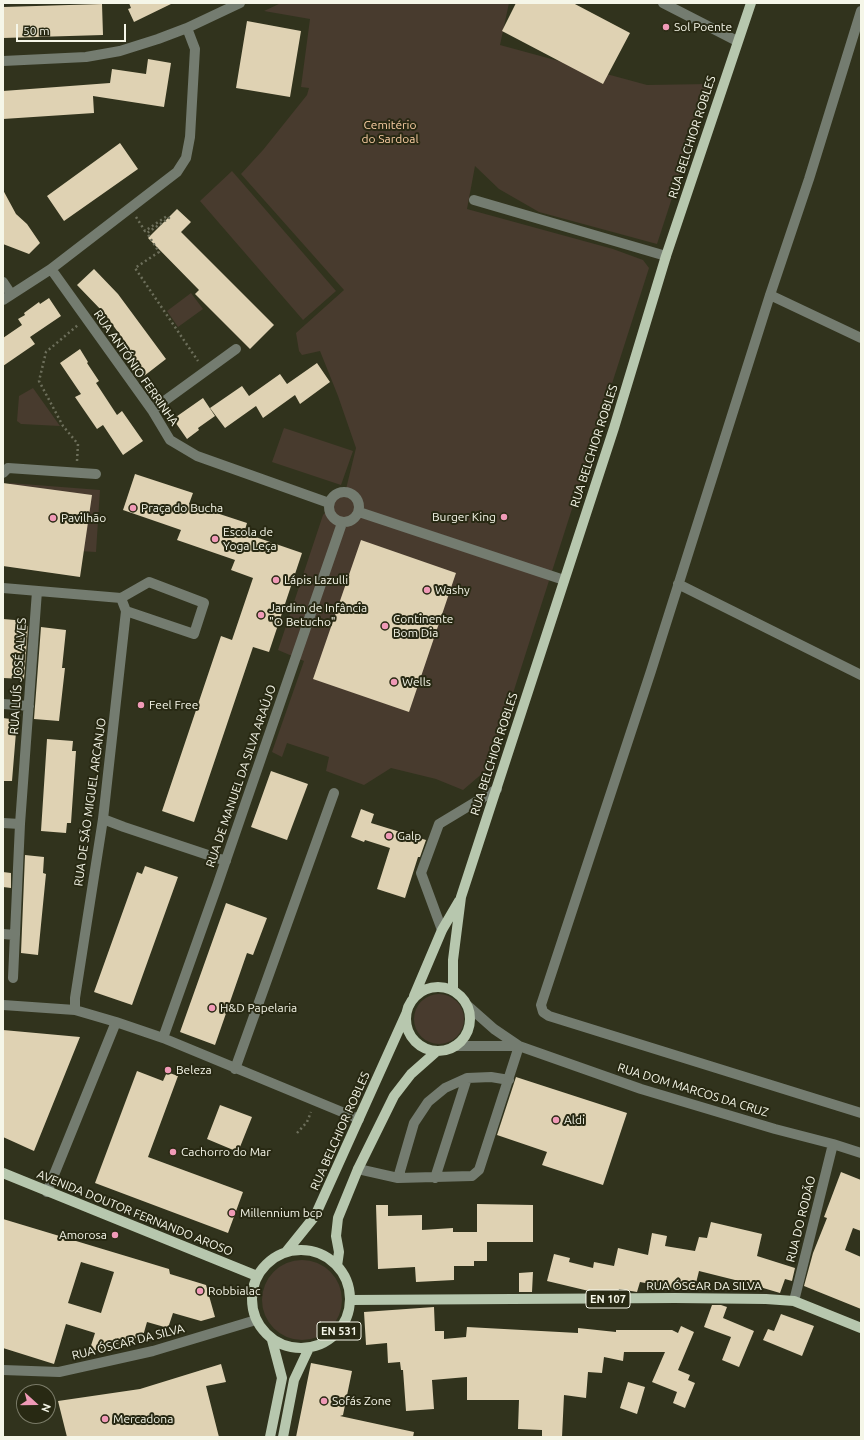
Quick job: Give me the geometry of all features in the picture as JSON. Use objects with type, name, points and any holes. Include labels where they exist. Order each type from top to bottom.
[{"type":"main road","name":"RUA BELCHIOR ROBLES","points":[[453,990],[453,960],[461,897],[614,428],[666,256],[751,3]]},
{"type":"main road","name":"RUA BELCHIOR ROBLES","points":[[413,998],[442,930],[461,897]]},
{"type":"main road","points":[[431,987],[443,987],[453,990],[462,997],[468,1006],[470,1024],[467,1033],[455,1046],[446,1050],[437,1051],[420,1045],[413,1040],[406,1024],[408,1006],[413,998],[421,991],[431,987]]},
{"type":"main road","name":"RUA BELCHIOR ROBLES","points":[[286,1252],[315,1216],[406,1014]]},
{"type":"main road","points":[[337,1266],[339,1252],[336,1236],[338,1218],[358,1169],[394,1096],[411,1074],[437,1051]]},
{"type":"main road","name":"AVENIDA DOUTOR FERNANDO AROSO","points":[[3,1173],[257,1276]]},
{"type":"main road","name":"EN 531","points":[[299,1250],[313,1252],[326,1257],[337,1266],[349,1287],[350,1300],[349,1313],[344,1326],[334,1336],[322,1344],[309,1348],[296,1349],[284,1346],[272,1340],[263,1331],[256,1320],[252,1306],[252,1291],[257,1276],[264,1266],[274,1258],[286,1252],[299,1250]]},
{"type":"main road","name":"RUA ÓSCAR DA SILVA","points":[[350,1300],[675,1298],[766,1299],[794,1301],[861,1328]]},
{"type":"main road","points":[[270,1437],[282,1378],[272,1340]]},
{"type":"main road","points":[[283,1437],[294,1380],[309,1348]]},
{"type":"street","points":[[3,61],[86,57],[120,51],[187,28],[240,3]]},
{"type":"street","points":[[663,3],[737,41]]},
{"type":"street","points":[[861,11],[809,179],[770,295],[651,671],[541,1005],[543,1012],[549,1016],[861,1113]]},
{"type":"street","points":[[3,282],[7,297],[51,269],[177,172],[186,158],[190,137],[195,49],[187,28]]},
{"type":"street","points":[[474,200],[666,256]]},
{"type":"street","name":"RUA ANTÓNIO FERRINHA","points":[[51,269],[152,410],[170,440],[197,456],[329,503]]},
{"type":"street","points":[[770,295],[861,338]]},
{"type":"street","points":[[152,410],[236,350]]},
{"type":"street","points":[[3,473],[8,468],[96,474]]},
{"type":"street","points":[[339,492],[349,492],[357,498],[360,507],[359,512],[352,520],[342,523],[332,518],[328,508],[329,503],[331,498],[339,492]]},
{"type":"street","points":[[359,512],[564,580]]},
{"type":"street","name":"RUA DE MANUEL DA SILVA ARAÚJO","points":[[163,1038],[226,861],[342,523]]},
{"type":"street","points":[[3,588],[121,598],[149,582],[204,603],[194,634],[126,611]]},
{"type":"street","points":[[678,584],[861,675]]},
{"type":"street","name":"RUA LUÍS JOSÉ ALVES","points":[[13,978],[20,824],[37,591]]},
{"type":"street","name":"RUA DE SÃO MIGUEL ARCANJO","points":[[75,1010],[75,998],[103,819],[126,611],[121,598]]},
{"type":"street","points":[[3,704],[29,706]]},
{"type":"street","points":[[442,930],[421,873],[439,824],[497,789]]},
{"type":"street","points":[[235,1069],[334,793]]},
{"type":"street","points":[[103,819],[226,861]]},
{"type":"street","points":[[3,823],[20,824]]},
{"type":"street","points":[[3,934],[15,935]]},
{"type":"street","points":[[3,1005],[75,1010],[116,1022],[163,1038],[359,1119]]},
{"type":"street","name":"RUA DOM MARCOS DA CRUZ","points":[[468,1006],[481,1018],[520,1046],[648,1091],[861,1153]]},
{"type":"street","points":[[47,1192],[116,1022]]},
{"type":"street","name":"RUA DOM MARCOS DA CRUZ","points":[[455,1046],[520,1046]]},
{"type":"street","points":[[358,1169],[398,1178],[472,1176],[479,1170],[520,1046]]},
{"type":"street","points":[[398,1178],[414,1123],[428,1102],[445,1088],[467,1078],[491,1077],[508,1080]]},
{"type":"street","points":[[435,1178],[467,1078]]},
{"type":"street","name":"RUA DO RODÃO","points":[[794,1301],[833,1144]]},
{"type":"street","name":"RUA ÓSCAR DA SILVA","points":[[3,1370],[59,1372],[153,1351],[256,1320]]},
{"type":"path","points":[[130,208],[145,231],[167,216],[169,218],[147,233],[159,252],[135,268],[205,372]]},
{"type":"path","points":[[76,473],[78,444],[63,426],[39,381],[46,352],[86,318]]},
{"type":"path","points":[[297,1134],[307,1122],[316,1102]]},
{"type":"green space","name":"Cemitério do Sardoal","points":[[281,3],[509,3],[500,45],[647,85],[709,84],[657,244],[539,212],[499,189],[475,166],[467,209],[613,249],[643,260],[649,268],[491,766],[463,790],[436,779],[391,768],[364,785],[326,771],[329,757],[287,743],[282,757],[272,752],[304,661],[278,650],[323,515],[346,489],[356,448],[338,396],[320,351],[302,355],[299,351],[296,333],[344,290],[241,174],[263,150],[307,95],[309,88],[301,87],[310,19],[264,11]]},
{"type":"green space","points":[[232,171],[336,291],[303,320],[200,201]]},
{"type":"green space","points":[[191,293],[203,309],[178,327],[167,311]]},
{"type":"green space","points":[[33,388],[60,426],[21,424],[17,421],[19,396]]},
{"type":"green space","points":[[284,428],[353,451],[341,485],[272,462]]},
{"type":"green space","name":"Pavilhão","points":[[10,483],[100,490],[96,552],[7,547]]},
{"type":"green space","points":[[439,994],[453,998],[460,1005],[464,1019],[460,1033],[453,1040],[439,1044],[425,1040],[418,1033],[414,1019],[418,1005],[425,998]]},
{"type":"green space","points":[[294,1260],[310,1260],[331,1271],[342,1292],[342,1308],[331,1329],[310,1340],[294,1340],[280,1334],[273,1329],[268,1322],[262,1308],[262,1292],[268,1278],[273,1271],[280,1266]]},
{"type":"building","points":[[129,3],[173,3],[134,22],[128,9],[131,8]]},
{"type":"building","points":[[516,3],[573,3],[630,33],[603,84],[502,31]]},
{"type":"building","points":[[102,4],[103,35],[3,38],[3,7]]},
{"type":"building","points":[[247,21],[301,31],[290,97],[236,88]]},
{"type":"building","points":[[148,59],[171,63],[164,107],[93,96],[94,113],[3,119],[3,91],[110,83],[112,69],[146,74]]},
{"type":"building","points":[[120,143],[138,169],[64,221],[47,196]]},
{"type":"building","points":[[3,190],[16,214],[27,224],[40,243],[29,254],[3,244]]},
{"type":"building","points":[[177,209],[191,222],[181,232],[274,325],[250,349],[195,294],[199,290],[148,238]]},
{"type":"building","points":[[94,269],[118,294],[166,359],[144,376],[122,346],[126,343],[104,313],[77,285]]},
{"type":"building","points":[[49,298],[61,316],[30,337],[35,344],[3,366],[3,338],[22,325],[18,319],[25,315],[24,313],[39,302],[40,304]]},
{"type":"building","points":[[80,349],[99,381],[96,383],[117,415],[122,411],[143,441],[123,455],[103,425],[97,429],[75,397],[81,394],[60,363]]},
{"type":"building","points":[[317,363],[330,382],[300,404],[295,395],[263,418],[256,406],[225,428],[210,408],[242,386],[249,396],[280,374],[287,384]]},
{"type":"building","points":[[203,398],[215,416],[198,428],[199,430],[187,439],[173,419]]},
{"type":"building","points":[[135,474],[193,493],[189,504],[247,523],[244,533],[302,553],[269,652],[253,647],[194,822],[162,811],[221,636],[232,640],[253,578],[231,570],[235,560],[177,540],[181,530],[123,510]]},
{"type":"building","name":"Pavilhão","points":[[3,483],[92,495],[80,577],[3,566]]},
{"type":"building","name":"Continente Bom Dia","points":[[361,540],[456,573],[409,712],[313,679]]},
{"type":"building","points":[[3,619],[27,621],[28,626],[24,679],[3,678]]},
{"type":"building","points":[[41,627],[66,630],[62,668],[65,668],[59,721],[34,719]]},
{"type":"building","points":[[3,718],[17,720],[12,781],[3,781]]},
{"type":"building","points":[[47,739],[73,741],[72,751],[76,751],[71,823],[67,823],[66,833],[41,831]]},
{"type":"building","points":[[271,771],[308,784],[287,840],[251,827]]},
{"type":"building","points":[[361,809],[374,814],[371,823],[426,840],[420,857],[418,857],[405,898],[377,889],[390,848],[365,840],[364,842],[351,837]]},
{"type":"building","points":[[25,855],[44,857],[43,873],[46,874],[38,955],[21,953]]},
{"type":"building","points":[[145,866],[178,877],[132,1005],[94,992],[137,872],[142,874]]},
{"type":"building","points":[[3,872],[11,873],[11,888],[3,887]]},
{"type":"building","points":[[226,903],[267,918],[253,955],[247,953],[215,1045],[180,1032]]},
{"type":"building","points":[[3,1030],[80,1037],[34,1151],[3,1137]]},
{"type":"building","points":[[137,1071],[163,1081],[167,1072],[178,1076],[148,1157],[243,1192],[228,1233],[95,1183]]},
{"type":"building","points":[[516,1077],[627,1113],[603,1185],[542,1165],[547,1152],[497,1135]]},
{"type":"building","points":[[220,1105],[252,1117],[238,1152],[207,1139]]},
{"type":"building","points":[[841,1172],[861,1180],[861,1231],[853,1228],[845,1250],[861,1257],[861,1309],[804,1286],[813,1253],[827,1218],[824,1217]]},
{"type":"building","points":[[477,1204],[533,1205],[533,1242],[487,1242],[487,1261],[474,1261],[474,1266],[454,1266],[454,1280],[416,1282],[415,1267],[378,1269],[376,1205],[388,1205],[388,1216],[422,1215],[422,1230],[453,1228],[453,1232],[477,1232]]},
{"type":"building","points":[[3,1219],[169,1269],[170,1274],[206,1285],[215,1317],[201,1321],[173,1313],[168,1328],[147,1322],[143,1336],[89,1352],[95,1333],[66,1324],[54,1364],[3,1348]],"holes":[[[81,1262],[114,1272],[101,1313],[68,1303]]]},
{"type":"building","points":[[711,1222],[762,1234],[757,1256],[795,1268],[792,1281],[785,1279],[780,1293],[699,1271],[694,1291],[673,1286],[672,1288],[640,1282],[637,1292],[619,1289],[618,1292],[593,1292],[547,1281],[554,1254],[570,1258],[569,1262],[593,1268],[594,1262],[614,1266],[618,1248],[648,1255],[652,1233],[667,1236],[665,1246],[695,1251],[699,1237],[707,1238]]},
{"type":"building","points":[[533,1272],[532,1292],[519,1292],[519,1273]]},
{"type":"building","points":[[712,1305],[727,1307],[723,1318],[754,1331],[739,1367],[722,1360],[731,1337],[704,1327]]},
{"type":"building","points":[[434,1307],[435,1331],[444,1331],[444,1339],[466,1337],[467,1327],[578,1333],[578,1328],[616,1332],[616,1330],[672,1330],[678,1333],[681,1326],[694,1332],[678,1370],[690,1375],[688,1380],[695,1383],[685,1408],[673,1403],[677,1392],[652,1382],[665,1352],[624,1352],[623,1361],[604,1357],[602,1373],[588,1372],[586,1398],[564,1395],[562,1437],[542,1437],[542,1430],[518,1429],[519,1400],[467,1400],[467,1377],[432,1380],[434,1409],[406,1411],[403,1370],[401,1370],[400,1362],[388,1363],[387,1343],[366,1345],[364,1312]]},
{"type":"building","points":[[781,1314],[814,1326],[802,1356],[763,1340],[768,1329],[774,1331]]},
{"type":"building","points":[[311,1363],[352,1371],[343,1415],[340,1416],[414,1432],[413,1437],[296,1437]]},
{"type":"building","points":[[221,1364],[226,1382],[206,1386],[219,1437],[67,1437],[58,1401],[140,1389]]},
{"type":"building","points":[[628,1382],[645,1387],[637,1414],[620,1408]]},
{"type":"place","name":"Sol Poente","points":[[666,27]]},
{"type":"place","name":"Praça do Bucha","points":[[133,508]]},
{"type":"place","name":"Burger King","points":[[504,517]]},
{"type":"place","name":"Pavilhão","points":[[53,518]]},
{"type":"place","name":"Escola de Yoga Leça","points":[[215,539]]},
{"type":"place","name":"Lápis Lazulli","points":[[276,580]]},
{"type":"place","name":"Washy","points":[[427,590]]},
{"type":"place","name":"Jardim de Infância \"O Betucho\"","points":[[261,615]]},
{"type":"place","name":"Continente Bom Dia","points":[[385,626]]},
{"type":"place","name":"Wells","points":[[394,682]]},
{"type":"place","name":"Feel Free","points":[[141,705]]},
{"type":"place","name":"Galp","points":[[389,836]]},
{"type":"place","name":"H&D Papelaria","points":[[212,1008]]},
{"type":"place","name":"Beleza","points":[[168,1070]]},
{"type":"place","name":"Aldi","points":[[556,1120]]},
{"type":"place","name":"Cachorro do Mar","points":[[173,1152]]},
{"type":"place","name":"Millennium bcp","points":[[232,1213]]},
{"type":"place","name":"Amorosa","points":[[115,1235]]},
{"type":"place","name":"Robbialac","points":[[200,1291]]},
{"type":"place","name":"Sofás Zone","points":[[324,1401]]},
{"type":"place","name":"Mercadona","points":[[105,1419]]}]
